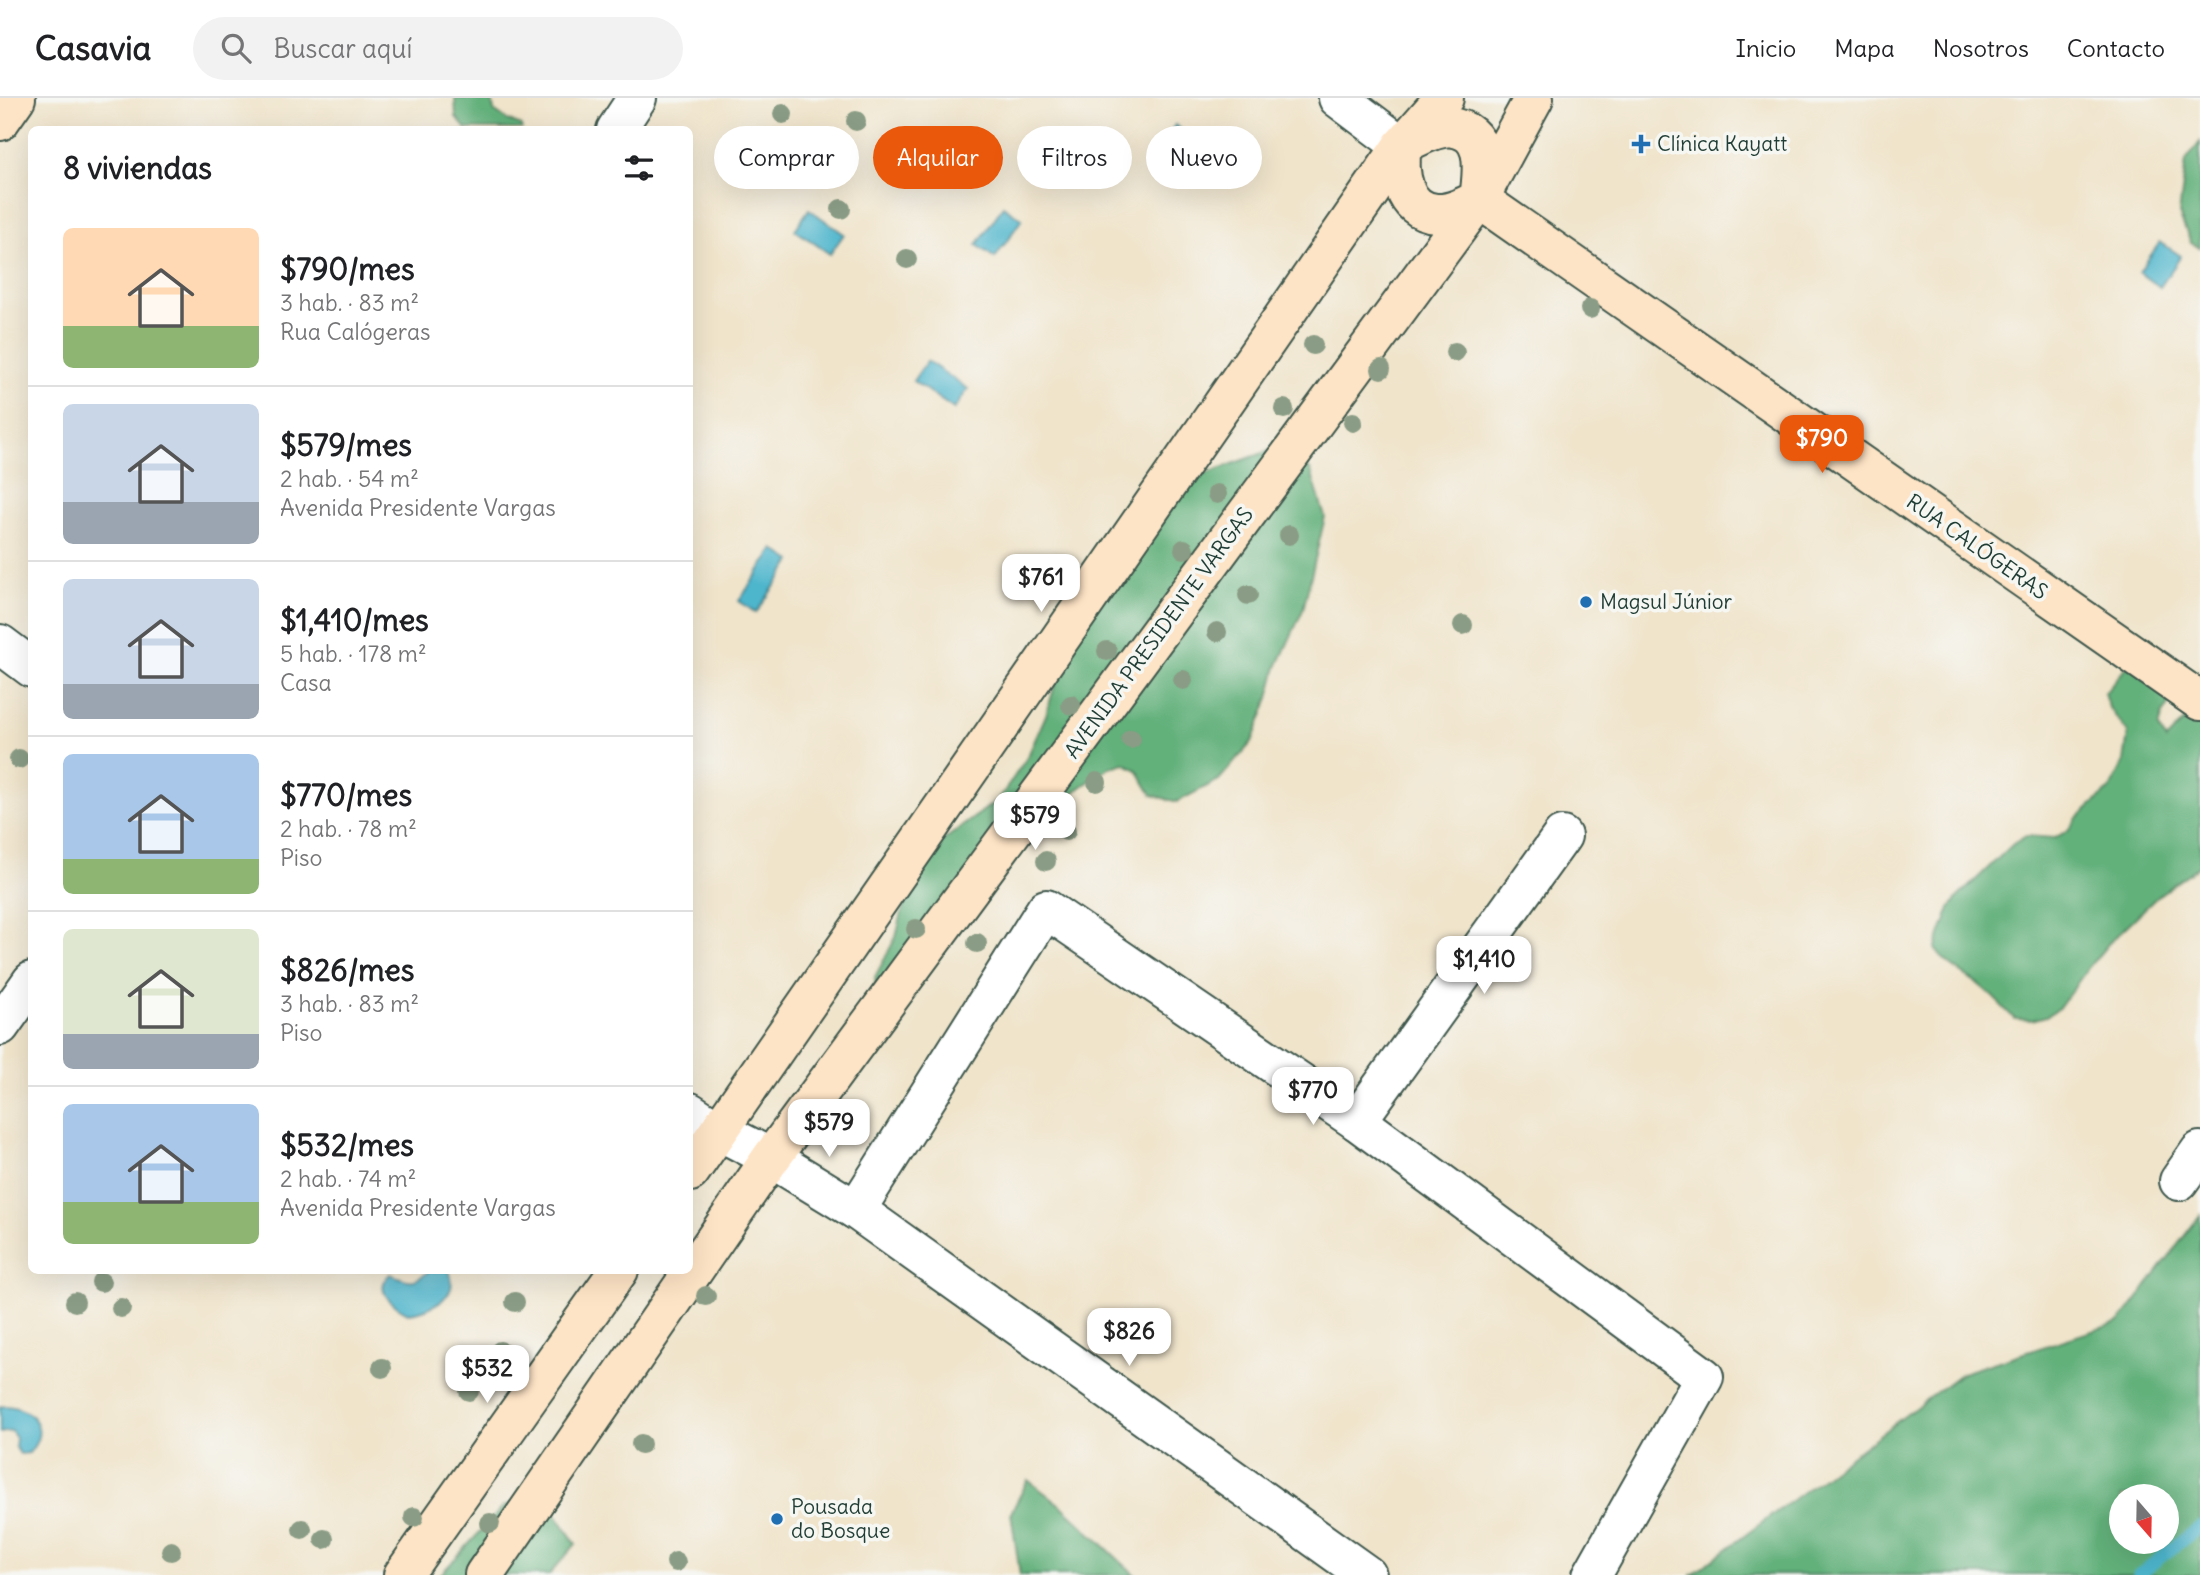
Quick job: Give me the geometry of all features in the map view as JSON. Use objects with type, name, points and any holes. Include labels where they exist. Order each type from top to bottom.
[{"type":"main road","points":[[0,121],[16,98]]},
{"type":"main road","points":[[693,1161],[704,1121],[1402,146],[1444,98]]},
{"type":"main road","name":"AVENIDA PRESIDENTE VARGAS","points":[[693,1271],[771,1158],[1479,199],[1534,98]]},
{"type":"main road","points":[[1448,127],[1460,128],[1469,134],[1476,141],[1483,171],[1479,199],[1450,211],[1435,213],[1423,209],[1404,188],[1400,175],[1402,146],[1434,130],[1448,127]]},
{"type":"main road","name":"RUA CALÓGERAS","points":[[1479,199],[2200,701]]},
{"type":"main road","points":[[402,1575],[616,1274]]},
{"type":"main road","name":"AVENIDA PRESIDENTE VARGAS","points":[[484,1575],[691,1274]]},
{"type":"street","points":[[619,126],[637,98]]},
{"type":"street","points":[[1338,98],[1402,146]]},
{"type":"street","points":[[0,645],[28,665]]},
{"type":"street","points":[[1357,1121],[1562,836]]},
{"type":"street","points":[[856,1210],[1046,909],[1357,1121],[1704,1377],[1592,1575]]},
{"type":"street","points":[[0,1026],[28,987]]},
{"type":"street","points":[[704,1121],[856,1210],[1367,1575]]},
{"type":"green space","points":[[455,98],[492,98],[494,111],[521,126],[464,126],[456,117]]},
{"type":"green space","points":[[2200,142],[2200,248],[2191,243],[2179,214],[2186,161]]},
{"type":"green space","points":[[1277,448],[1291,449],[1311,471],[1325,517],[1303,610],[1277,667],[1269,698],[1252,742],[1219,780],[1177,802],[1152,795],[1137,770],[1124,763],[1109,768],[1081,787],[994,862],[876,992],[875,977],[896,937],[903,908],[937,845],[999,799],[1028,756],[1046,715],[1067,644],[1193,478]]},
{"type":"green space","points":[[2133,659],[2179,687],[2163,713],[2159,728],[2166,740],[2185,720],[2200,713],[2200,865],[2159,895],[2108,944],[2060,1007],[2046,1016],[2032,1020],[2015,1019],[1977,983],[1951,966],[1935,949],[1950,908],[1958,897],[2013,844],[2026,836],[2055,838],[2068,830],[2077,818],[2110,789],[2124,762],[2128,733],[2109,708],[2105,693]]},
{"type":"green space","points":[[2200,1215],[2200,1575],[1692,1575],[1962,1373],[2120,1322]]},
{"type":"green space","points":[[1028,1480],[1063,1507],[1135,1575],[1020,1575],[1011,1513]]},
{"type":"green space","points":[[543,1495],[576,1544],[549,1575],[440,1575],[504,1506]]},
{"type":"water","points":[[1003,206],[1022,219],[995,258],[977,245]]},
{"type":"water","points":[[809,209],[844,234],[830,254],[795,230]]},
{"type":"water","points":[[2160,242],[2181,256],[2160,287],[2139,272]]},
{"type":"water","points":[[927,361],[968,389],[954,409],[913,381]]},
{"type":"water","points":[[774,549],[792,561],[756,613],[739,601]]},
{"type":"water","points":[[390,1274],[406,1280],[450,1274],[452,1284],[444,1298],[420,1311],[408,1313],[396,1306],[384,1291],[385,1280]]},
{"type":"water","points":[[0,1407],[24,1411],[35,1421],[38,1435],[29,1453],[20,1454],[15,1447],[16,1438],[11,1431],[0,1433]]},
{"type":"waterway","points":[[2138,1575],[2200,1527]]},
{"type":"place","name":"Clínica Kayatt","points":[[1641,144]]},
{"type":"place","name":"Magsul Júnior","points":[[1586,602]]},
{"type":"place","name":"Pousada do Bosque","points":[[777,1519]]}]
